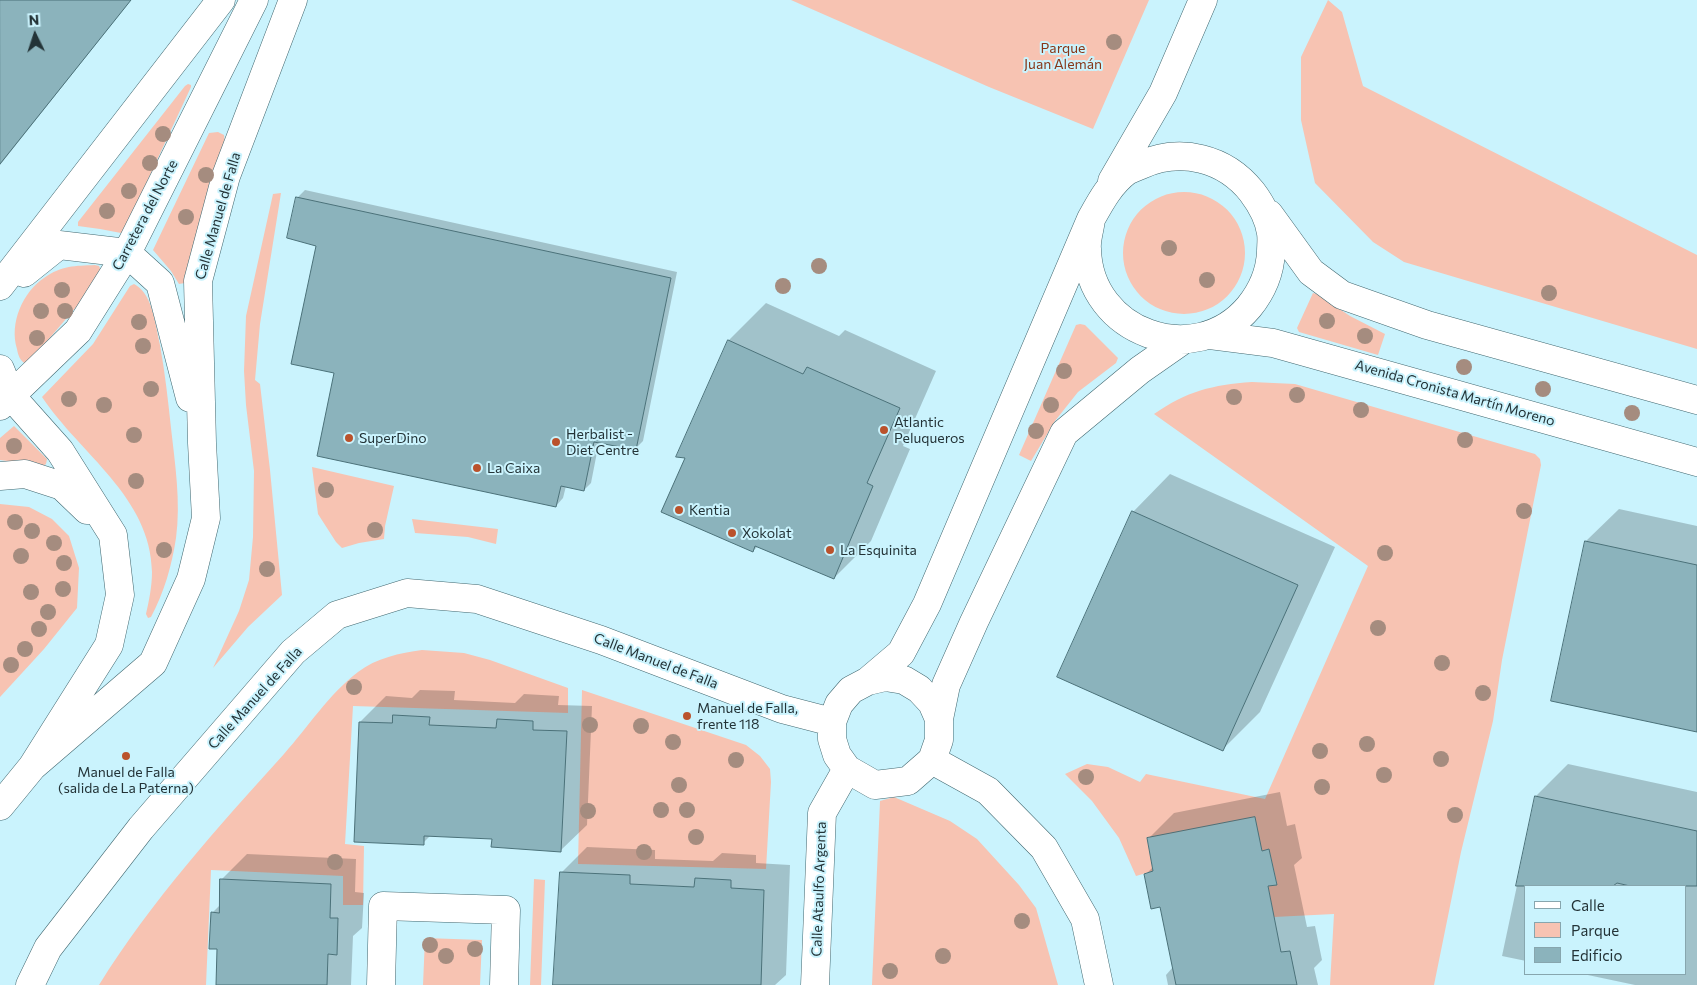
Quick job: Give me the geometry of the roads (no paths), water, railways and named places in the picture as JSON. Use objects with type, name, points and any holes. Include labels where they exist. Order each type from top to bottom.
[{"type":"street","points":[[0,286],[221,0]]},
{"type":"street","name":"Carretera del Norte","points":[[5,401],[78,331],[126,253],[254,0]]},
{"type":"street","name":"Calle Manuel de Falla","points":[[32,767],[153,663],[191,579],[206,518],[198,281],[226,176],[293,0]]},
{"type":"street","points":[[1183,340],[1140,370],[1064,433],[946,685],[939,719],[939,740],[932,760],[908,781],[900,782],[876,784],[847,769],[837,755],[832,739],[832,722],[839,704],[851,690],[868,681],[901,653],[927,604],[1091,219],[1163,93],[1203,0]]},
{"type":"street","points":[[1105,192],[1127,171],[1155,158],[1186,156],[1216,163],[1242,180],[1311,272],[1342,295],[1427,325],[1697,400]]},
{"type":"street","points":[[1091,219],[1086,249],[1092,278],[1105,304],[1127,324],[1154,336],[1183,340],[1210,335],[1238,320],[1259,295],[1270,265],[1271,233],[1261,203]]},
{"type":"street","points":[[0,294],[58,245],[126,253]]},
{"type":"street","name":"Calle Manuel de Falla","points":[[126,253],[160,283],[202,443]]},
{"type":"street","name":"Avenida Cronista Martín Moreno","points":[[1210,335],[1273,343],[1697,462]]},
{"type":"street","name":"Calle Manuel de Falla","points":[[0,369],[5,401],[60,451],[113,535],[120,595],[109,645],[32,767],[0,806]]},
{"type":"street","points":[[0,476],[25,474],[62,486],[113,535]]},
{"type":"street","name":"Calle Manuel de Falla","points":[[30,985],[48,948],[148,821],[293,652],[337,615],[346,612],[407,593],[477,599],[601,640],[782,709],[832,722]]},
{"type":"street","points":[[868,681],[885,677],[904,680],[919,689],[932,703],[939,719]]},
{"type":"street","points":[[932,760],[988,791],[1044,848],[1085,919],[1099,985]]},
{"type":"street","name":"Calle Ataulfo Argenta","points":[[815,985],[822,813],[847,769]]},
{"type":"street","points":[[380,985],[383,906],[506,910],[504,985]]},
{"type":"place","name":"Atlantic Peluqueros","points":[[884,430]]},
{"type":"place","name":"SuperDino","points":[[349,438]]},
{"type":"place","name":"Herbalist - Diet Centre","points":[[556,442]]},
{"type":"place","name":"La Caixa","points":[[477,468]]},
{"type":"place","name":"Kentia","points":[[679,510]]},
{"type":"place","name":"Xokolat","points":[[732,533]]},
{"type":"place","name":"La Esquinita","points":[[830,550]]},
{"type":"place","name":"Manuel de Falla, frente 118","points":[[687,716]]},
{"type":"place","name":"Manuel de Falla (salida de La Paterna)","points":[[126,756]]},
{"type":"park label","name":"Parque Juan Alemán","points":[[1063,56]]}]
